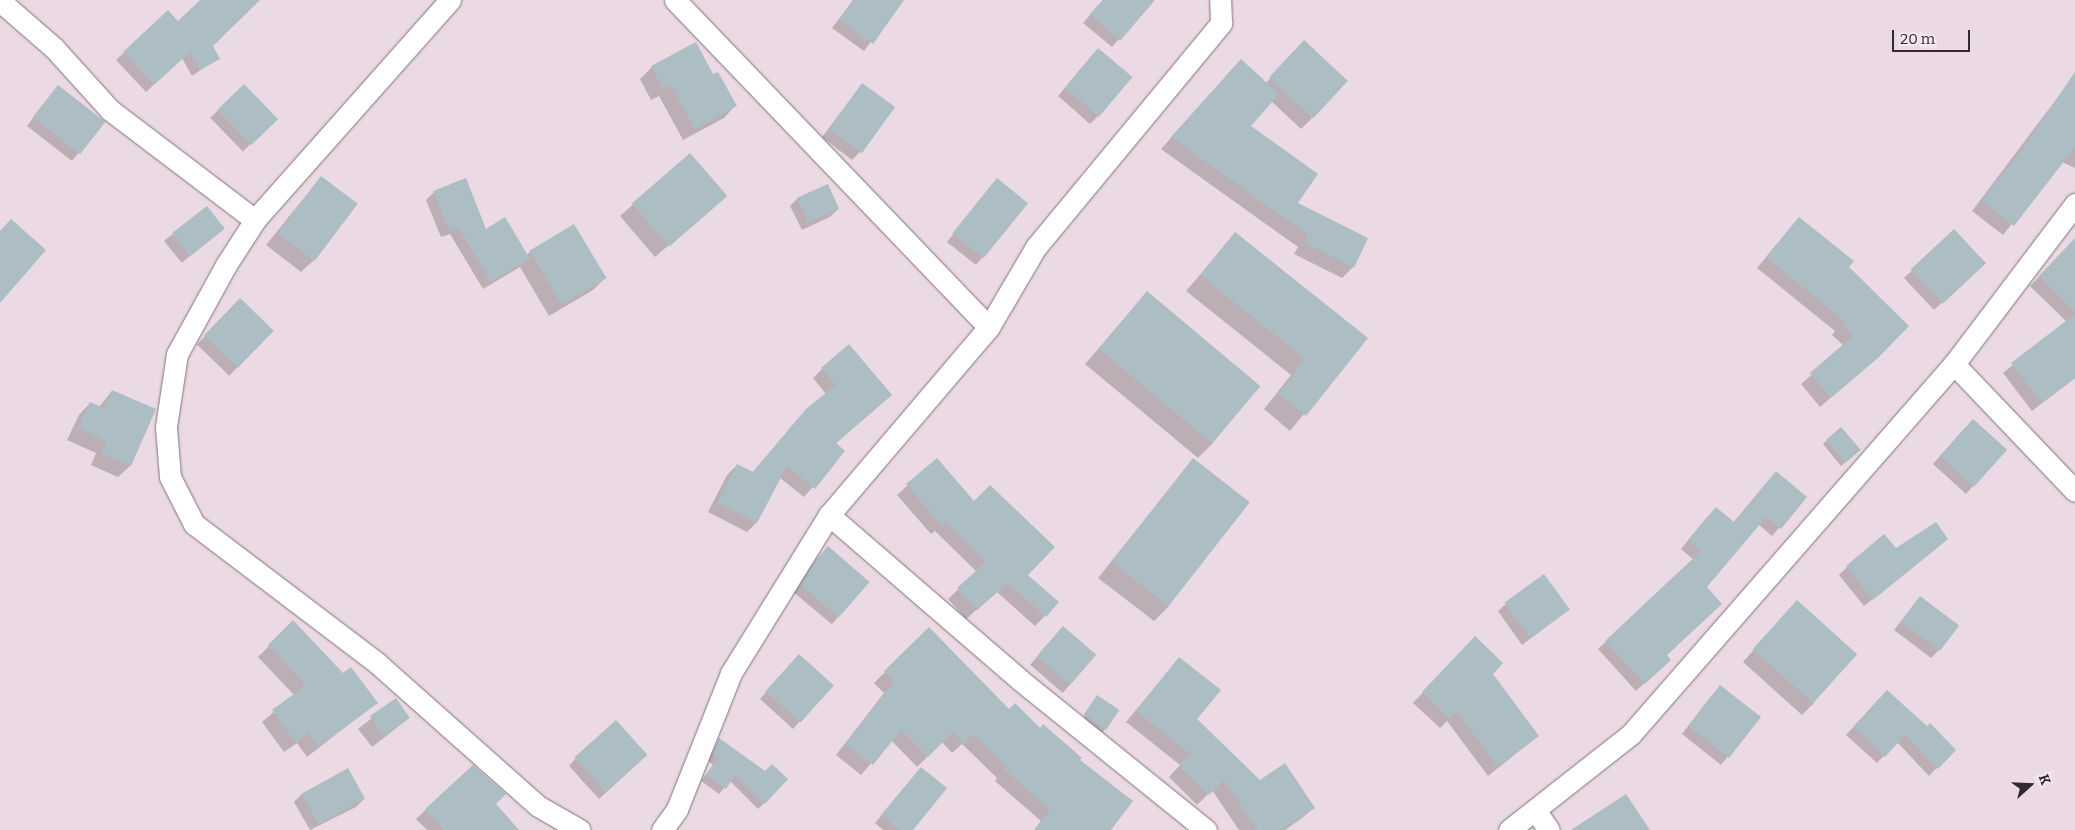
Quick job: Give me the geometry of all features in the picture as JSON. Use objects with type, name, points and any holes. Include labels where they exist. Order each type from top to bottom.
[{"type":"street","points":[[450,0],[255,220],[226,265],[177,354],[166,427],[170,477],[194,524],[378,663],[538,806],[580,830]]},
{"type":"street","points":[[675,0],[988,327]]},
{"type":"street","points":[[662,830],[677,809],[731,673],[829,515],[988,327],[1036,247],[1221,23],[1220,0]]},
{"type":"street","points":[[0,1],[54,48],[110,110],[255,220]]},
{"type":"street","points":[[1509,830],[1631,734],[1954,364],[2075,204]]},
{"type":"street","points":[[1954,364],[2075,490]]},
{"type":"street","points":[[829,515],[1020,680],[1206,830]]},
{"type":"street","points":[[1535,810],[1549,830]]},
{"type":"building","points":[[200,0],[260,0],[213,46],[220,59],[200,70],[190,52],[154,85],[123,52],[168,10],[178,21]]},
{"type":"building","points":[[854,0],[904,0],[873,44],[839,20]]},
{"type":"building","points":[[1103,0],[1155,0],[1120,41],[1090,14]]},
{"type":"building","points":[[1304,40],[1348,81],[1313,118],[1269,77]]},
{"type":"building","points":[[696,42],[713,74],[718,72],[737,106],[695,129],[671,85],[663,89],[651,66]]},
{"type":"building","points":[[1098,48],[1132,77],[1099,117],[1065,88]]},
{"type":"building","points":[[1241,59],[1279,94],[1251,126],[1318,174],[1298,203],[1368,238],[1354,268],[1305,243],[1308,235],[1171,137]]},
{"type":"building","points":[[2075,72],[2075,147],[2014,226],[1981,200],[2022,150]]},
{"type":"building","points":[[862,83],[895,107],[862,153],[828,129]]},
{"type":"building","points":[[244,84],[278,119],[251,145],[217,110]]},
{"type":"building","points":[[58,85],[105,122],[80,154],[33,117]]},
{"type":"building","points":[[690,153],[727,196],[669,247],[632,204]]},
{"type":"building","points":[[321,176],[358,204],[314,261],[278,234]]},
{"type":"building","points":[[466,178],[486,229],[505,217],[530,259],[491,282],[458,227],[449,231],[433,191]]},
{"type":"building","points":[[997,178],[1028,203],[983,258],[952,233]]},
{"type":"building","points":[[828,184],[839,209],[808,222],[797,198]]},
{"type":"building","points":[[207,206],[225,229],[190,256],[172,233]]},
{"type":"building","points":[[1799,217],[1854,261],[1849,267],[1909,326],[1879,357],[1831,398],[1810,373],[1853,336],[1841,324],[1844,321],[1766,257]]},
{"type":"building","points":[[11,219],[46,250],[0,303],[0,231]]},
{"type":"building","points":[[574,224],[606,278],[562,305],[529,251]]},
{"type":"building","points":[[1954,229],[1986,263],[1943,304],[1911,269]]},
{"type":"building","points":[[1235,232],[1368,338],[1306,416],[1278,394],[1305,359],[1200,275]]},
{"type":"building","points":[[2075,238],[2075,312],[2039,276]]},
{"type":"building","points":[[1147,291],[1260,386],[1212,444],[1099,348]]},
{"type":"building","points":[[240,298],[274,331],[238,368],[204,335]]},
{"type":"building","points":[[2075,314],[2075,378],[2042,403],[2011,363]]},
{"type":"building","points":[[849,344],[892,395],[836,443],[845,451],[815,489],[787,466],[757,523],[717,503],[737,464],[753,472],[806,409],[836,385],[821,368]]},
{"type":"building","points":[[112,390],[156,409],[131,466],[101,453],[107,441],[78,428],[90,402],[104,408]]},
{"type":"building","points":[[1973,419],[2007,450],[1974,487],[1940,456]]},
{"type":"building","points":[[1841,427],[1861,450],[1846,463],[1826,440]]},
{"type":"building","points":[[937,458],[974,501],[990,485],[1055,547],[1028,575],[1059,602],[1046,617],[1008,583],[977,610],[957,588],[986,562],[945,522],[942,526],[906,484]]},
{"type":"building","points":[[1193,458],[1250,502],[1168,606],[1112,562]]},
{"type":"building","points":[[1776,471],[1807,497],[1781,529],[1766,517],[1707,587],[1722,604],[1667,655],[1671,660],[1645,684],[1605,641],[1701,551],[1688,540],[1716,507],[1734,522]]},
{"type":"building","points":[[1936,522],[1948,539],[1873,600],[1846,566],[1884,534],[1896,548]]},
{"type":"building","points":[[828,546],[870,582],[839,618],[797,581]]},
{"type":"building","points":[[1544,574],[1570,610],[1530,638],[1504,603]]},
{"type":"building","points":[[1920,596],[1959,625],[1940,651],[1901,622]]},
{"type":"building","points":[[1797,600],[1857,654],[1813,703],[1753,649]]},
{"type":"building","points":[[293,620],[343,673],[351,667],[378,703],[318,747],[308,733],[296,743],[272,710],[306,685],[268,645]]},
{"type":"building","points":[[1063,626],[1096,655],[1070,685],[1037,656]]},
{"type":"building","points":[[929,627],[1009,709],[1015,703],[1040,728],[1043,724],[1082,758],[1080,760],[1133,801],[1111,830],[1035,830],[1050,810],[1004,769],[1007,767],[973,734],[964,744],[953,732],[928,757],[901,730],[873,765],[845,744],[894,682],[884,671]]},
{"type":"building","points":[[1475,636],[1503,663],[1493,674],[1539,736],[1498,767],[1457,712],[1450,719],[1422,692]]},
{"type":"building","points":[[799,654],[834,685],[800,723],[766,691]]},
{"type":"building","points":[[1179,657],[1221,690],[1197,719],[1260,780],[1285,763],[1315,808],[1282,830],[1257,830],[1224,780],[1209,795],[1179,766],[1190,754],[1136,711]]},
{"type":"building","points":[[1720,685],[1761,717],[1729,758],[1688,726]]},
{"type":"building","points":[[1887,690],[1927,726],[1930,723],[1956,750],[1938,769],[1905,735],[1885,757],[1853,727]]},
{"type":"building","points":[[1097,695],[1119,710],[1106,730],[1084,715]]},
{"type":"building","points":[[396,698],[410,718],[384,736],[370,716]]},
{"type":"building","points":[[616,720],[647,755],[606,792],[574,757]]},
{"type":"building","points":[[719,738],[765,771],[772,764],[788,779],[765,804],[735,775],[726,789],[706,775],[718,758],[712,753]]},
{"type":"building","points":[[473,765],[506,794],[496,804],[519,830],[444,830],[425,809]]},
{"type":"building","points":[[921,767],[947,788],[913,830],[900,830],[881,815]]},
{"type":"building","points":[[348,768],[365,799],[319,824],[302,794]]},
{"type":"building","points":[[1626,794],[1650,830],[1571,830]]}]
